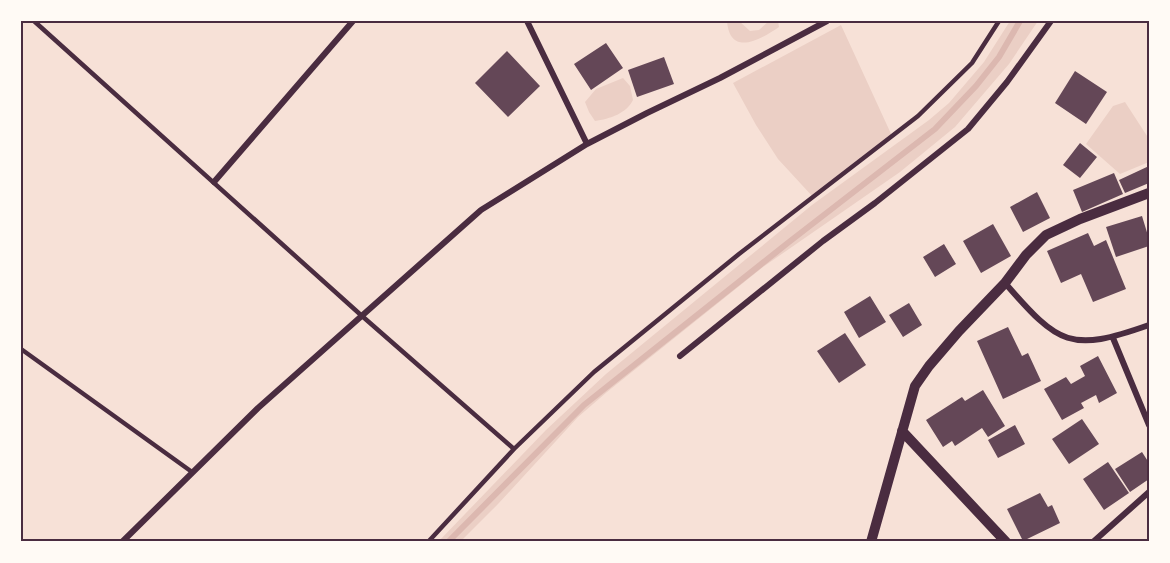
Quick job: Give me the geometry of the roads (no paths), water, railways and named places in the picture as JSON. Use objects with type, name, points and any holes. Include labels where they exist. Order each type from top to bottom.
[{"type":"street","points":[[214,182],[353,21]]},
{"type":"street","points":[[122,542],[258,408],[481,210],[587,144],[647,112],[720,78],[827,21]]},
{"type":"street","points":[[680,356],[968,129],[1007,82],[1051,21]]},
{"type":"street","points":[[530,22],[587,144]]},
{"type":"street","points":[[870,540],[915,386],[929,366],[1046,235],[1080,219],[1149,193]]},
{"type":"street","points":[[1005,283],[1027,308],[1061,336],[1074,341],[1089,342],[1113,338],[1149,325]]},
{"type":"street","points":[[1113,338],[1149,425]]},
{"type":"street","points":[[902,431],[1006,542]]},
{"type":"street","points":[[1093,542],[1149,492]]},
{"type":"lane","points":[[34,21],[362,316],[514,449]]},
{"type":"lane","points":[[428,542],[514,449],[603,364],[739,254],[918,116],[972,63],[999,21]]},
{"type":"lane","points":[[21,349],[192,472]]},
{"type":"waterway","points":[[448,542],[584,405],[935,129],[976,86],[999,57],[1020,21]]}]
